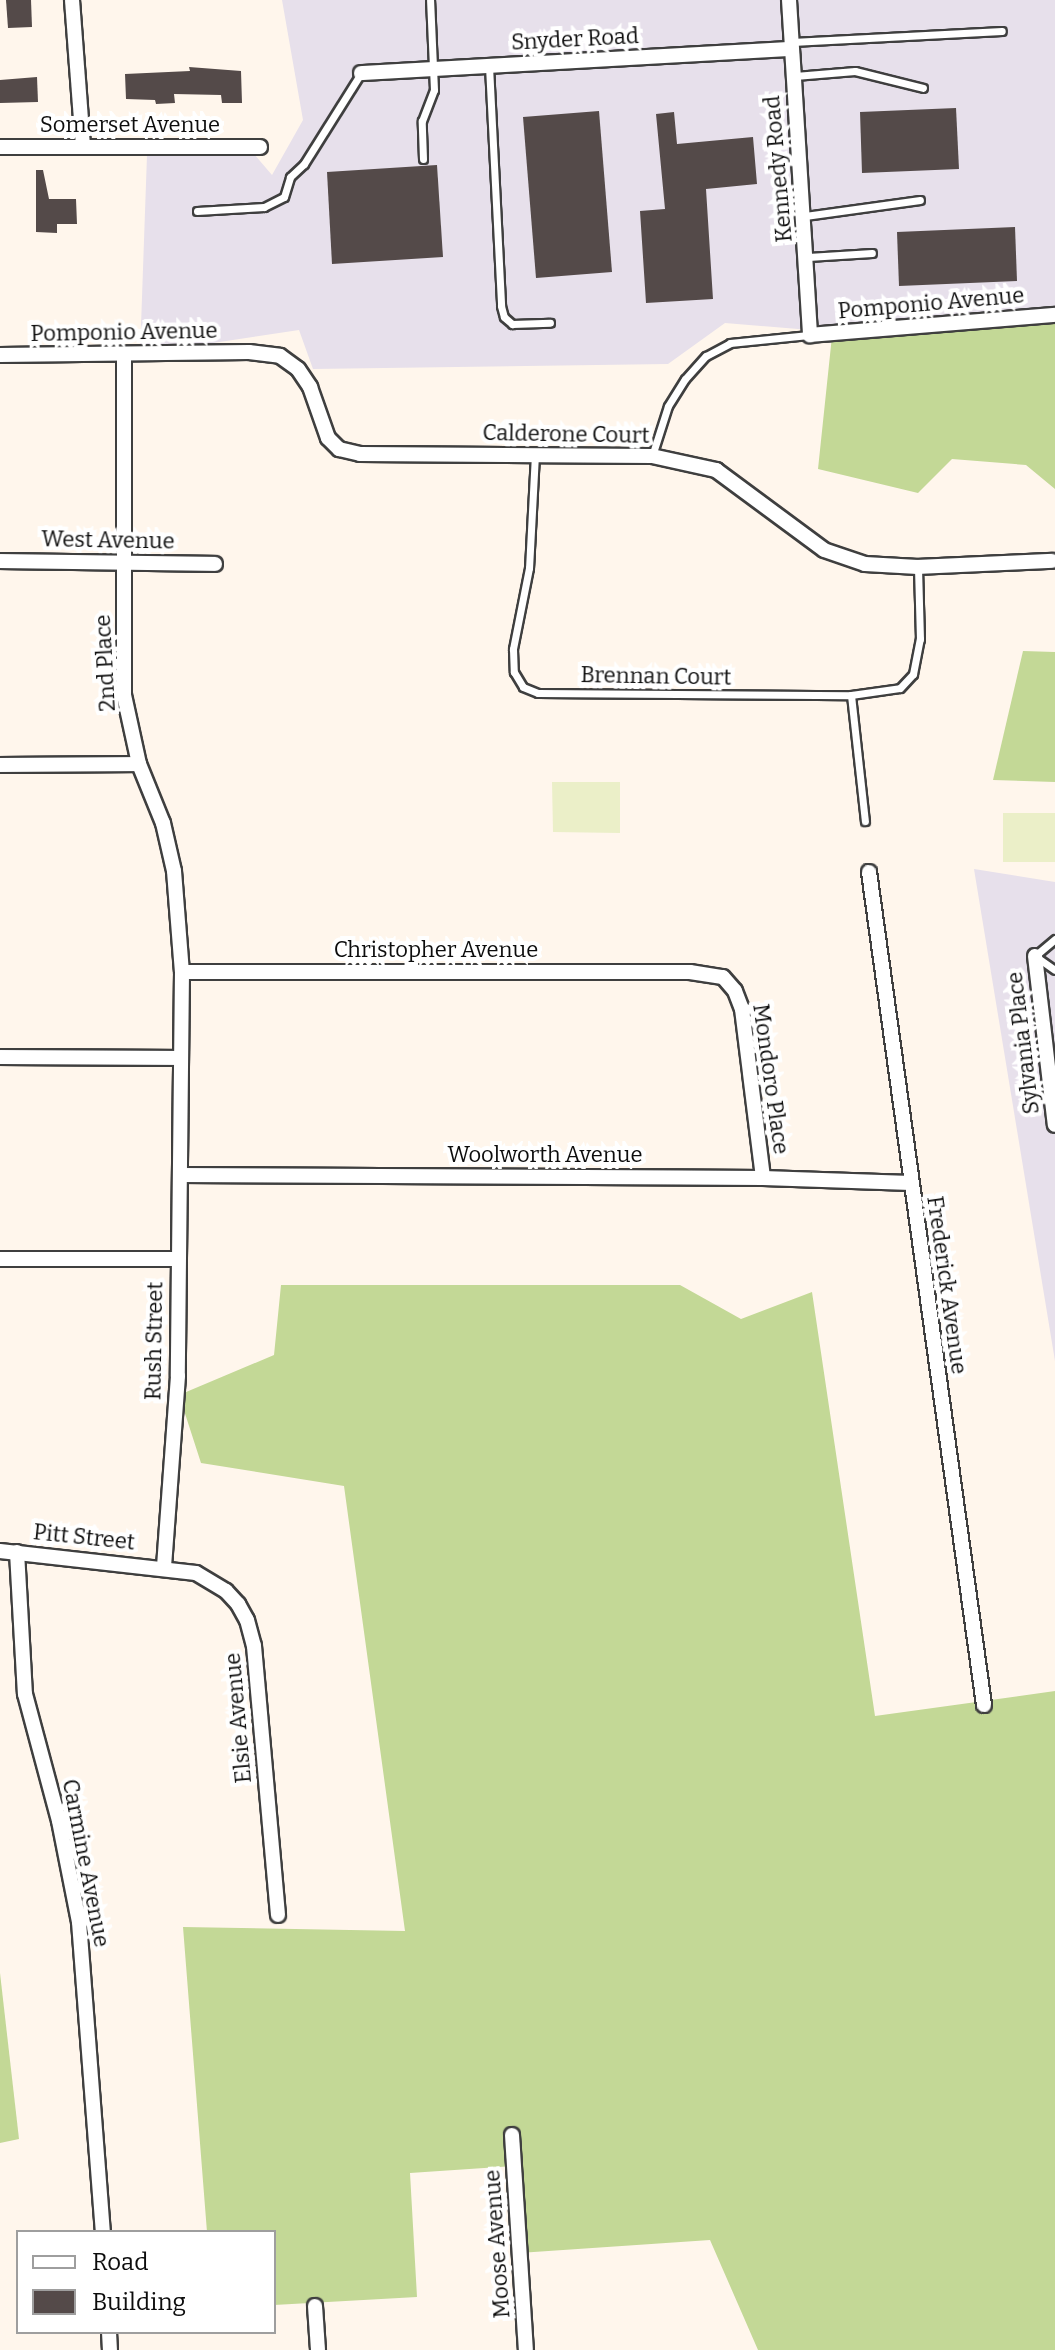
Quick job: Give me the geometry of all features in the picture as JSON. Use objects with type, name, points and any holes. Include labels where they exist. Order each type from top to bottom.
[{"type":"street","points":[[72,0],[83,147]]},
{"type":"street","name":"Kennedy Road","points":[[789,0],[808,257],[810,335]]},
{"type":"street","name":"Snyder Road","points":[[361,73],[790,45]]},
{"type":"street","name":"Somerset Avenue","points":[[0,147],[260,147]]},
{"type":"street","name":"Pomponio Avenue","points":[[810,335],[1055,315]]},
{"type":"street","name":"Pomponio Avenue","points":[[0,355],[249,352]]},
{"type":"street","name":"Calderone Court","points":[[249,352],[280,356],[298,369],[310,387],[328,438],[339,449],[360,454],[652,456],[716,470],[824,550],[865,564],[918,567],[1052,561]]},
{"type":"street","name":"2nd Place","points":[[124,355],[124,695],[139,764],[163,823],[174,871],[182,972],[181,1114]]},
{"type":"street","name":"West Avenue","points":[[0,561],[215,564]]},
{"type":"street","points":[[0,765],[139,764]]},
{"type":"street","name":"Frederick Avenue","points":[[869,872],[984,1705]]},
{"type":"street","name":"Sylvania Place","points":[[1035,956],[1055,1125]]},
{"type":"street","name":"Christopher Avenue","points":[[182,972],[690,972]]},
{"type":"street","name":"Mondoro Place","points":[[690,972],[723,977],[735,991],[742,1009],[763,1178]]},
{"type":"street","points":[[0,1057],[180,1058]]},
{"type":"street","name":"Rush Street","points":[[164,1568],[178,1376],[181,1114]]},
{"type":"street","name":"Woolworth Avenue","points":[[180,1175],[763,1178],[911,1183]]},
{"type":"street","points":[[0,1259],[177,1259]]},
{"type":"street","name":"Pitt Street","points":[[0,1551],[164,1568]]},
{"type":"street","name":"Carmine Avenue","points":[[17,1552],[25,1694],[59,1821],[79,1922],[103,2230]]},
{"type":"street","name":"Elsie Avenue","points":[[164,1568],[196,1573],[212,1580],[238,1604],[250,1628],[278,1915]]},
{"type":"street","name":"Moose Avenue","points":[[512,2135],[526,2350]]},
{"type":"street","points":[[315,2306],[318,2350]]},
{"type":"lane","points":[[423,159],[422,121],[434,90],[430,0]]},
{"type":"lane","points":[[790,45],[1002,31]]},
{"type":"lane","points":[[489,66],[501,306],[504,317],[512,324],[550,323]]},
{"type":"lane","points":[[793,76],[855,71],[923,88]]},
{"type":"lane","points":[[197,211],[264,207],[284,197],[290,177],[304,164],[361,73]]},
{"type":"lane","points":[[805,216],[920,200]]},
{"type":"lane","points":[[808,257],[872,253]]},
{"type":"lane","points":[[652,456],[668,406],[685,379],[706,356],[730,343],[810,335]]},
{"type":"lane","name":"Brennan Court","points":[[535,454],[529,568],[513,649],[514,672],[523,687],[538,693],[851,695],[900,688],[913,674],[920,639],[918,567]]},
{"type":"lane","points":[[851,695],[865,821]]},
{"type":"lane","points":[[1055,939],[1035,956],[1055,970]]},
{"type":"shaded area","points":[[282,0],[1055,0],[1055,322],[870,335],[725,323],[668,364],[313,369],[299,330],[140,354],[147,155],[248,147],[272,175],[303,120]]},
{"type":"shaded area","points":[[974,869],[1055,882],[1055,1361]]},
{"type":"green space","points":[[1055,322],[1055,489],[1026,465],[952,459],[918,493],[818,469],[832,336]]},
{"type":"green space","points":[[1023,651],[1055,652],[1055,782],[993,780]]},
{"type":"green space","points":[[552,782],[620,782],[620,833],[553,832]]},
{"type":"green space","points":[[1003,813],[1055,813],[1055,862],[1003,862]]},
{"type":"green space","points":[[281,1285],[680,1285],[741,1319],[812,1292],[875,1716],[1055,1691],[1055,2350],[758,2350],[710,2240],[519,2253],[513,2166],[410,2173],[417,2297],[276,2305],[276,2230],[207,2230],[183,1927],[405,1931],[344,1486],[201,1463],[179,1395],[274,1355]]},
{"type":"green space","points":[[0,1973],[19,2139],[0,2143]]},
{"type":"building","points":[[6,0],[31,0],[32,27],[8,28]]},
{"type":"building","points":[[189,67],[241,71],[242,103],[222,103],[221,95],[174,94],[175,103],[156,104],[155,100],[126,99],[125,74],[190,71]]},
{"type":"building","points":[[37,77],[38,102],[0,103],[0,80]]},
{"type":"building","points":[[956,108],[959,169],[862,173],[860,112]]},
{"type":"building","points":[[599,111],[612,272],[536,278],[523,117]]},
{"type":"building","points":[[674,112],[677,144],[753,137],[757,184],[706,189],[713,299],[646,303],[640,211],[665,209],[656,114]]},
{"type":"building","points":[[437,165],[443,257],[332,264],[327,172]]},
{"type":"building","points":[[36,170],[43,170],[49,199],[76,199],[77,224],[57,224],[57,233],[36,232]]},
{"type":"building","points":[[1015,227],[1017,281],[899,286],[897,232]]}]
